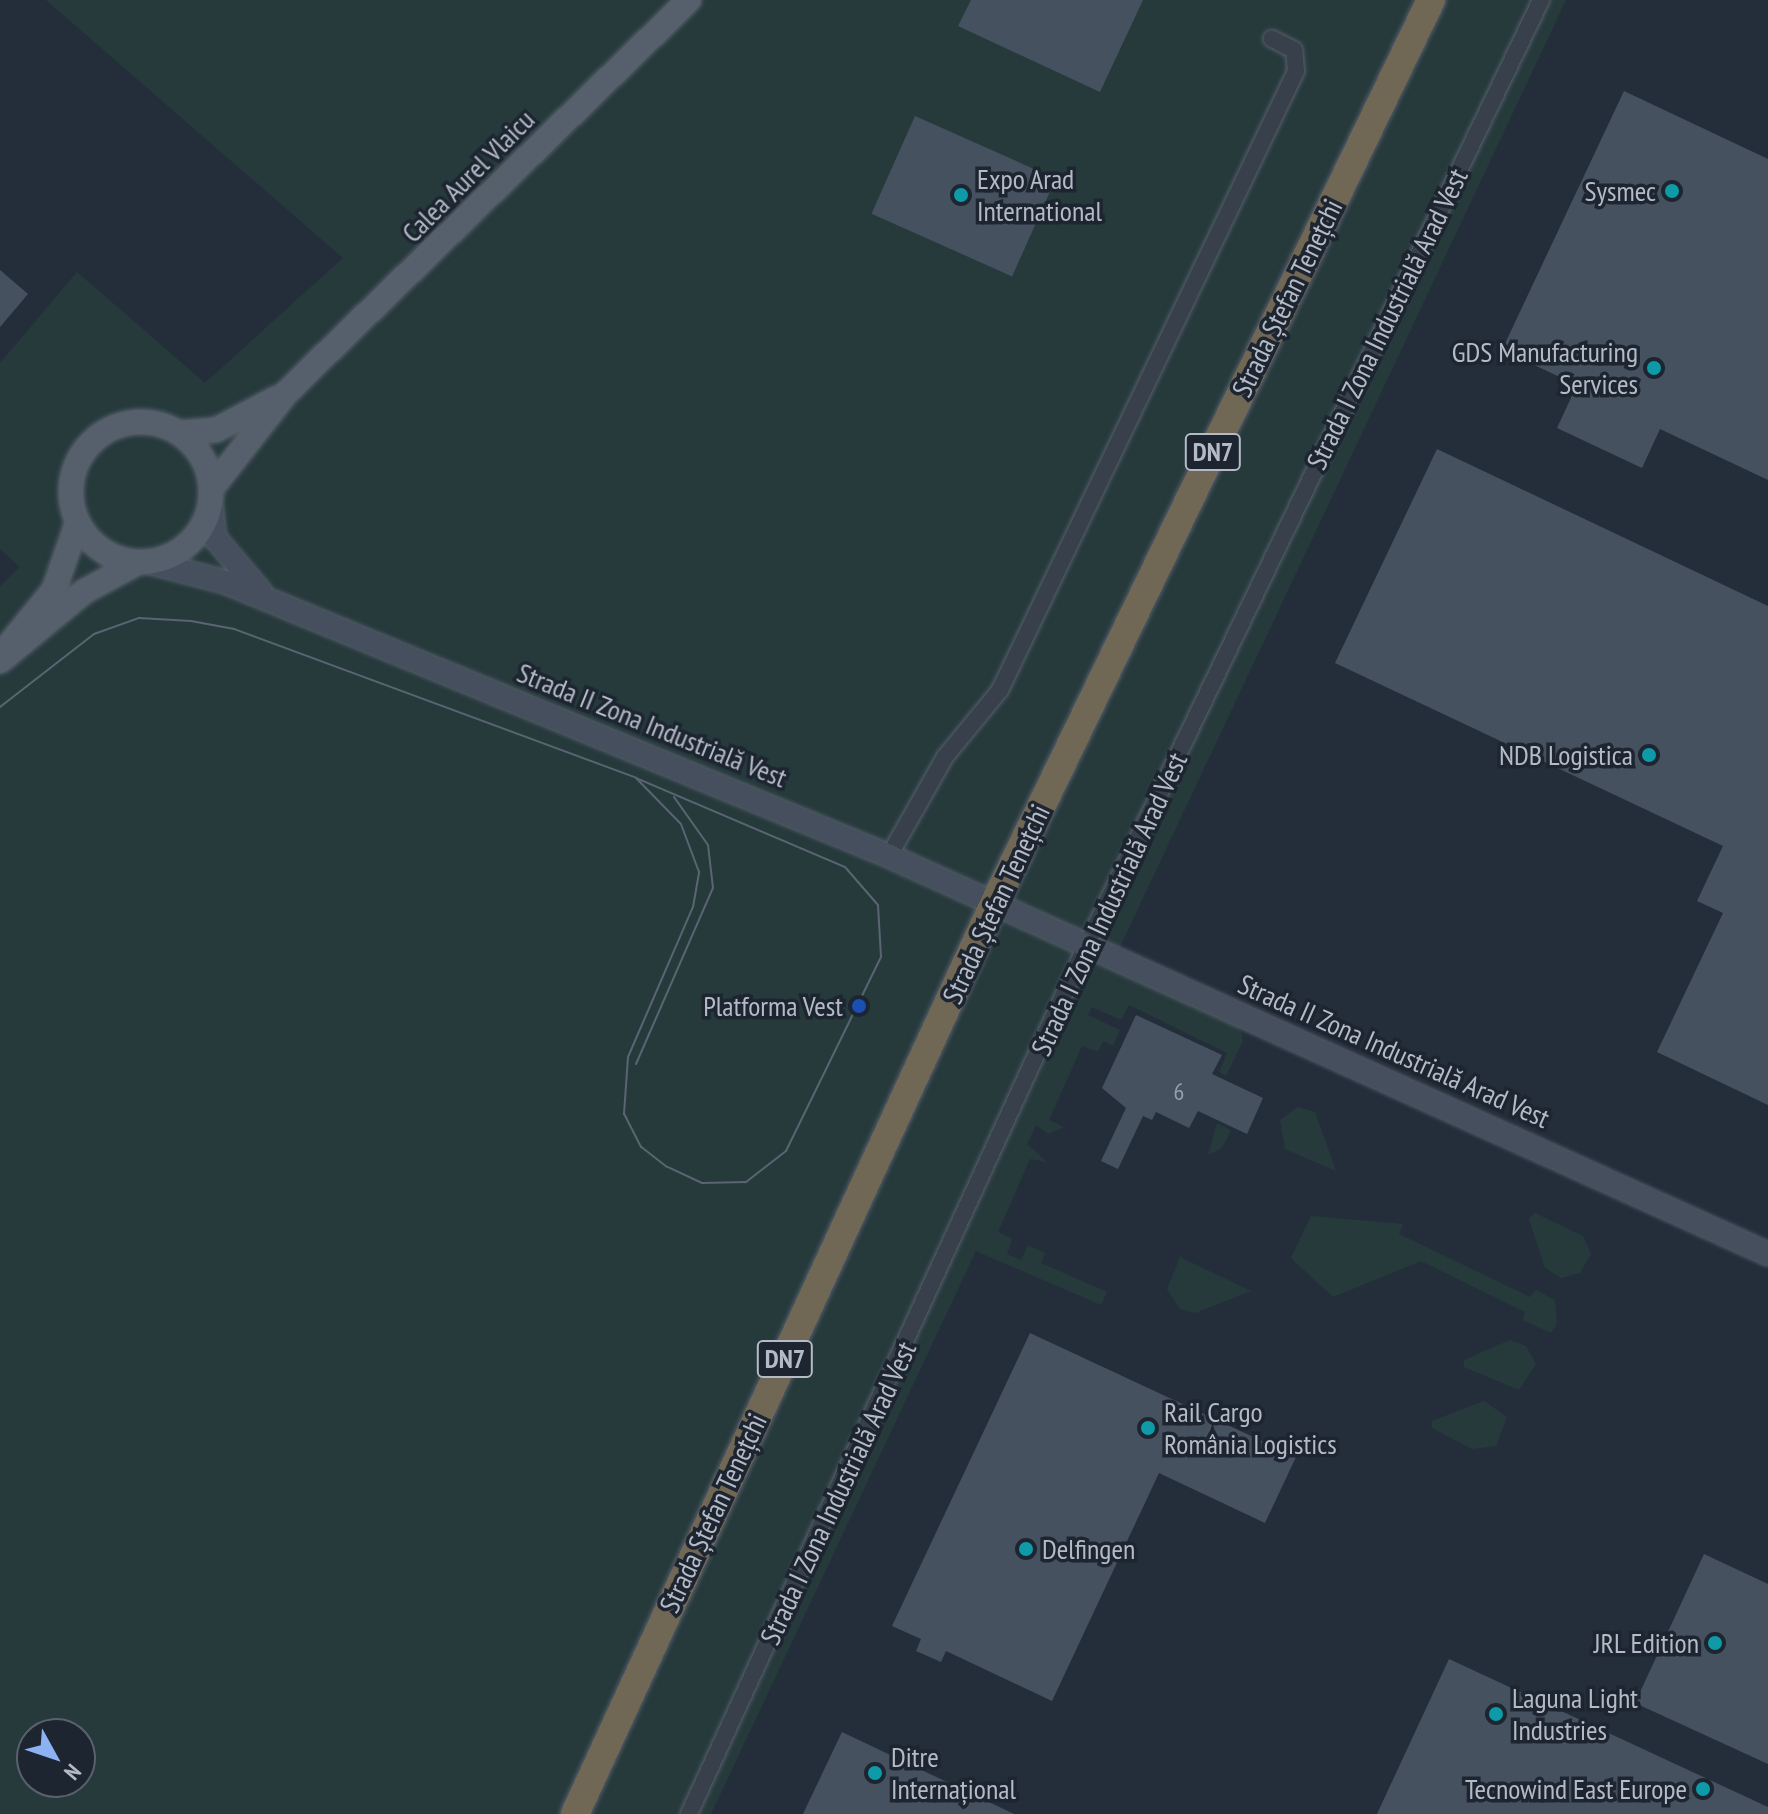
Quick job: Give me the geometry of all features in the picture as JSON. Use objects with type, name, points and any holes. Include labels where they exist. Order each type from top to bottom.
[{"type":"highway","name":"Strada Ștefan Tenețchi","points":[[575,1814],[994,904],[1431,0]]},
{"type":"main road","name":"Calea Aurel Vlaicu","points":[[0,658],[85,591],[190,543],[211,496],[287,392],[689,0]]},
{"type":"main road","name":"Calea Aurel Vlaicu","points":[[0,658],[54,590],[77,524],[70,483],[87,445],[132,422],[180,433],[216,430],[287,392]]},
{"type":"main road","points":[[180,433],[204,460],[211,496]]},
{"type":"main road","points":[[77,524],[102,551],[144,563]]},
{"type":"street","name":"Strada I Zona Industrială Arad Vest","points":[[689,1814],[1086,946],[1541,0]]},
{"type":"street","points":[[889,856],[945,757],[1000,690],[1296,71],[1294,50],[1272,39]]},
{"type":"street","name":"Strada II Zona Industrială Vest","points":[[211,496],[227,559],[284,608]]},
{"type":"street","name":"Strada II Zona Industrială Vest","points":[[144,563],[284,608],[889,856],[994,904]]},
{"type":"street","name":"Strada II Zona Industrială Arad Vest","points":[[994,904],[1768,1254]]},
{"type":"green space","points":[[46,0],[1566,0],[1111,966],[1239,1023],[1243,1041],[1226,1076],[1219,1072],[1227,1053],[1129,1005],[1121,1020],[1092,1007],[1088,1015],[1120,1030],[1113,1046],[1103,1041],[1098,1052],[1082,1046],[1049,1120],[1064,1127],[1048,1134],[1036,1125],[1027,1144],[1047,1162],[1030,1159],[998,1232],[1012,1239],[1007,1254],[1021,1260],[1028,1245],[1045,1253],[1041,1263],[1107,1292],[1101,1305],[976,1251],[711,1814],[0,1814],[0,587],[20,567],[0,549],[0,363],[77,272],[205,383],[343,258]]},
{"type":"green space","points":[[1298,1107],[1315,1112],[1336,1171],[1285,1149],[1280,1120]]},
{"type":"green space","points":[[1217,1123],[1231,1130],[1222,1148],[1208,1155]]},
{"type":"green space","points":[[1535,1213],[1583,1236],[1591,1254],[1580,1273],[1561,1278],[1545,1268],[1529,1219]]},
{"type":"green space","points":[[1311,1216],[1403,1224],[1399,1234],[1530,1297],[1536,1290],[1555,1300],[1557,1323],[1551,1333],[1523,1320],[1525,1312],[1421,1261],[1333,1297],[1291,1258]]},
{"type":"green space","points":[[1180,1257],[1251,1291],[1195,1313],[1180,1309],[1167,1289]]},
{"type":"green space","points":[[1510,1340],[1526,1346],[1536,1364],[1519,1390],[1464,1367],[1464,1360]]},
{"type":"green space","points":[[1484,1401],[1507,1417],[1496,1446],[1472,1449],[1432,1428],[1432,1421]]},
{"type":"building","name":"Expo Arad International","points":[[971,0],[1143,0],[1100,92],[958,26]]},
{"type":"building","points":[[1624,91],[1768,159],[1768,480],[1660,429],[1642,468],[1557,428],[1577,385],[1502,350]]},
{"type":"building","name":"Expo Arad International","points":[[915,116],[1056,179],[1012,276],[871,214]]},
{"type":"building","points":[[0,270],[28,294],[0,327]]},
{"type":"building","name":"NDB Logistica","points":[[1437,449],[1768,606],[1768,1105],[1657,1052],[1723,913],[1697,901],[1723,846],[1335,663]]},
{"type":"building","points":[[1136,1015],[1222,1055],[1212,1074],[1263,1098],[1247,1134],[1198,1111],[1189,1128],[1156,1112],[1152,1120],[1143,1116],[1118,1169],[1101,1161],[1126,1108],[1102,1088]]},
{"type":"building","name":"Delfingen","points":[[1030,1333],[1296,1457],[1265,1523],[1159,1473],[1052,1701],[946,1651],[941,1662],[916,1651],[921,1639],[892,1626]]},
{"type":"building","name":"JRL Edition","points":[[1704,1554],[1768,1584],[1768,1764],[1635,1703]]},
{"type":"building","name":"Laguna Light Industries","points":[[1449,1659],[1768,1807],[1768,1814],[1377,1814]]},
{"type":"building","name":"Ditre Internațional","points":[[842,1732],[1014,1814],[803,1814]]},
{"type":"tram line","points":[[0,707],[94,634],[139,618],[191,621],[234,629],[636,778],[845,867],[878,905],[881,957],[786,1151],[746,1182],[702,1183],[667,1167],[641,1147],[624,1114],[628,1057],[693,907],[699,872],[681,824],[636,778]]},
{"type":"tram line","points":[[636,1064],[713,888],[708,845],[674,797]]},
{"type":"place","name":"Sysmec","points":[[1672,191]]},
{"type":"place","name":"Expo Arad International","points":[[961,195]]},
{"type":"place","name":"GDS Manufacturing Services","points":[[1654,368]]},
{"type":"place","name":"NDB Logistica","points":[[1649,755]]},
{"type":"place","name":"Platforma Vest","points":[[859,1006]]},
{"type":"place","name":"Rail Cargo România Logistics","points":[[1148,1428]]},
{"type":"place","name":"Delfingen","points":[[1026,1549]]},
{"type":"place","name":"JRL Edition","points":[[1715,1643]]},
{"type":"place","name":"Laguna Light Industries","points":[[1496,1714]]},
{"type":"place","name":"Ditre Internațional","points":[[875,1773]]},
{"type":"place","name":"Tecnowind East Europe","points":[[1703,1789]]}]
